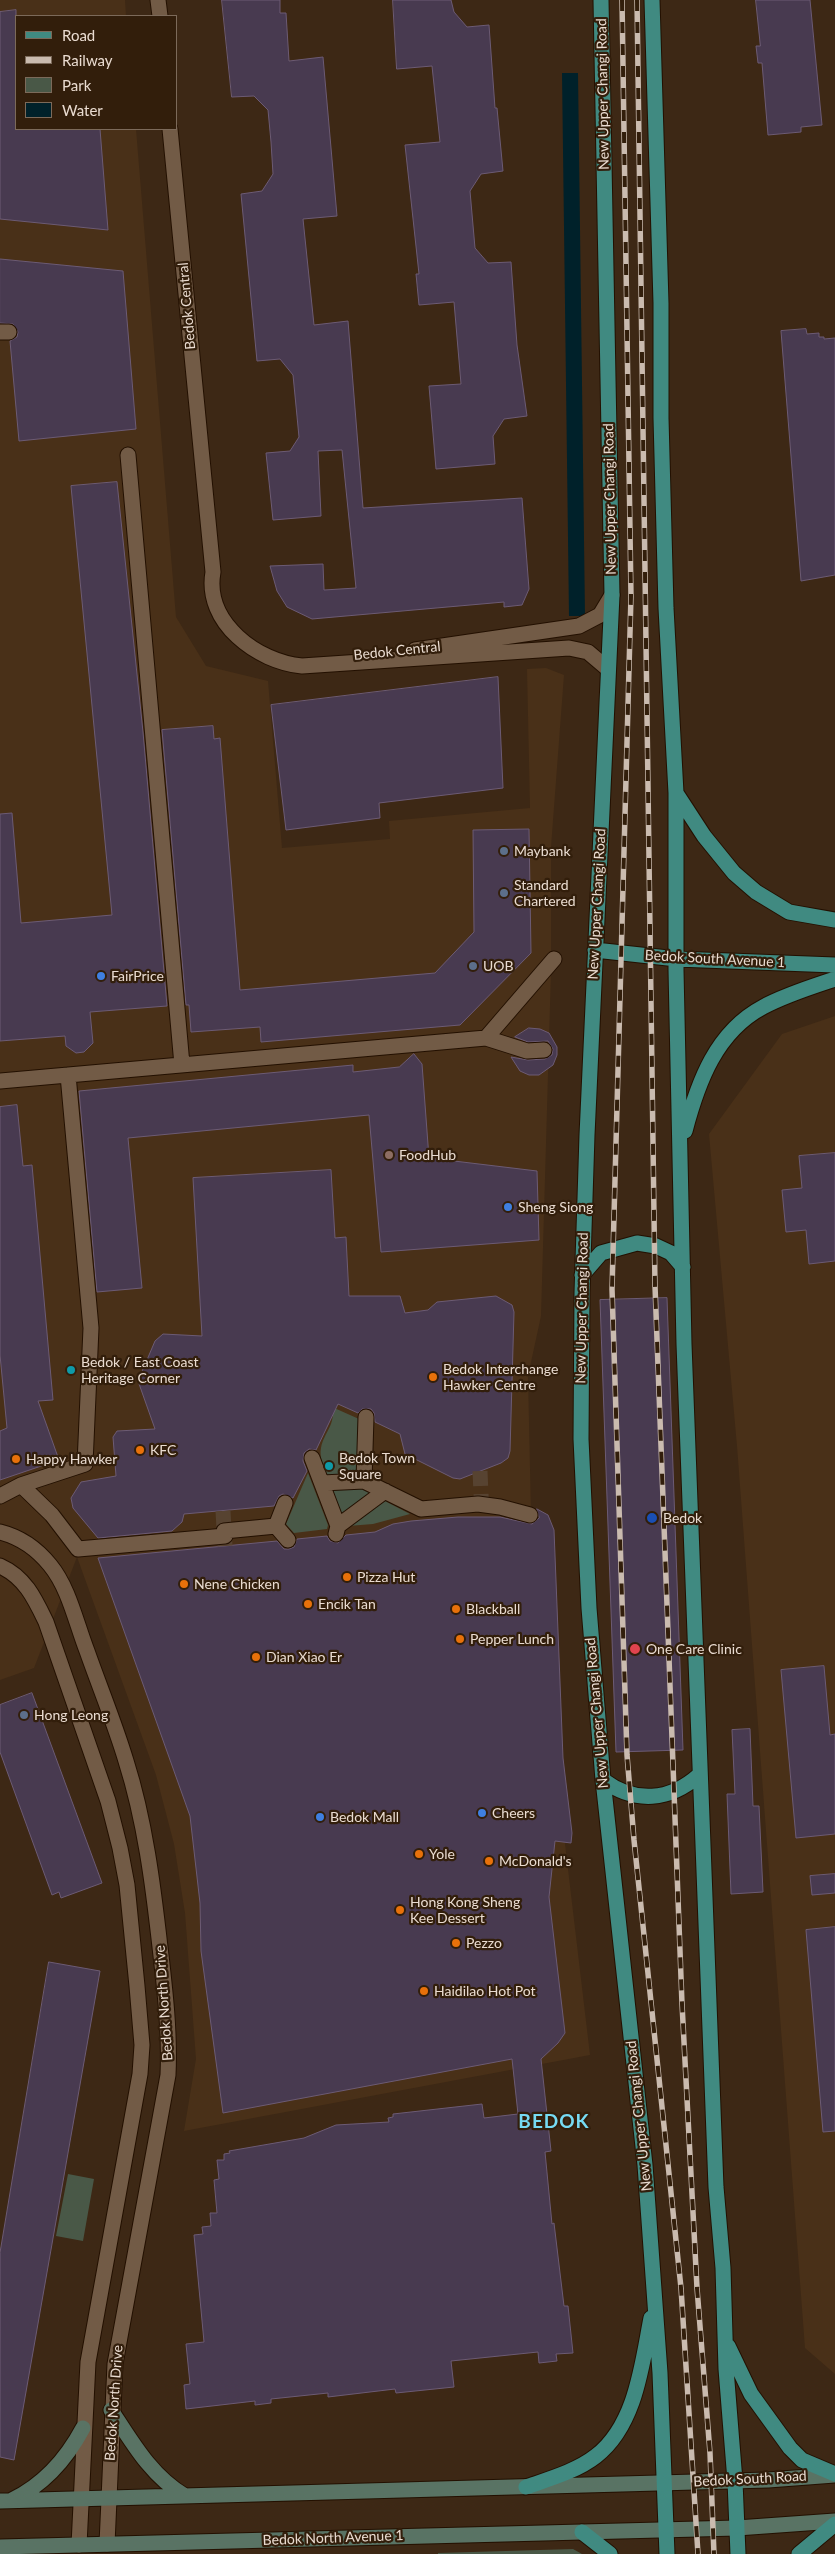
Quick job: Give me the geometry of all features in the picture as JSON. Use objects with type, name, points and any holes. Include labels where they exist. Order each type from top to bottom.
[{"type":"main road","name":"New Upper Changi Road","points":[[601,0],[612,595],[582,1275],[581,1439],[588,1608],[603,1780],[645,2165],[655,2300],[667,2554]]},
{"type":"main road","points":[[652,0],[661,302],[661,418],[666,608],[676,793],[680,1150],[700,1775],[716,2187],[723,2268],[725,2340],[738,2554]]},
{"type":"main road","points":[[676,793],[710,844],[734,873],[756,892],[789,912],[835,920]]},
{"type":"main road","name":"Bedok South Avenue 1","points":[[595,950],[677,959],[835,965]]},
{"type":"main road","points":[[680,1150],[694,1094],[718,1047],[734,1027],[763,1007],[835,979]]},
{"type":"main road","points":[[582,1275],[601,1253],[637,1243],[656,1246],[671,1253],[684,1266]]},
{"type":"main road","points":[[603,1780],[626,1794],[652,1797],[678,1791],[700,1775]]},
{"type":"main road","points":[[526,2487],[560,2475],[596,2456],[615,2436],[629,2409],[634,2393],[655,2300]]},
{"type":"main road","points":[[725,2340],[750,2394],[790,2448],[802,2460],[835,2474]]},
{"type":"main road","points":[[111,2410],[138,2451],[160,2478],[184,2496]]},
{"type":"main road","points":[[5,2501],[24,2494],[54,2470],[83,2428]]},
{"type":"main road","name":"Bedok South Road","points":[[664,2483],[735,2481],[835,2474]]},
{"type":"main road","points":[[5,2501],[664,2483]]},
{"type":"main road","points":[[666,2530],[835,2523]]},
{"type":"main road","points":[[799,2554],[835,2523]]},
{"type":"main road","name":"Bedok North Avenue 1","points":[[0,2547],[666,2530]]},
{"type":"main road","points":[[582,2532],[610,2554]]},
{"type":"street","points":[[158,0],[160,15]]},
{"type":"street","name":"Bedok Central","points":[[170,130],[213,572],[212,581],[215,597],[228,625],[251,648],[281,663],[310,666],[573,648],[591,654],[608,669]]},
{"type":"street","points":[[128,455],[182,1065]]},
{"type":"street","name":"Bedok Central","points":[[213,572],[230,616],[243,633],[267,651],[288,658],[302,659],[387,654],[579,626],[600,614],[612,595]]},
{"type":"street","points":[[486,1038],[554,959]]},
{"type":"street","points":[[0,1081],[486,1038],[527,1051],[544,1050]]},
{"type":"street","points":[[0,1496],[21,1485],[85,1464],[90,1328],[68,1075]]},
{"type":"street","points":[[364,1481],[366,1417]]},
{"type":"street","points":[[312,1458],[337,1531],[385,1492]]},
{"type":"street","points":[[322,1483],[364,1481],[422,1509],[478,1504],[500,1507],[530,1515]]},
{"type":"street","points":[[21,1485],[52,1515],[78,1549],[276,1526]]},
{"type":"street","points":[[276,1526],[284,1503]]},
{"type":"street","points":[[276,1526],[288,1540]]},
{"type":"street","name":"Bedok North Drive","points":[[0,1532],[16,1538],[34,1549],[54,1570],[64,1590],[126,1761],[138,1806],[157,1920],[169,2043],[168,2075],[121,2323],[111,2410],[107,2544]]},
{"type":"street","name":"Bedok North Drive","points":[[0,1566],[23,1582],[40,1610],[103,1784],[120,1848],[127,1885],[138,1986],[142,2045],[140,2074],[97,2303],[88,2362],[83,2428],[79,2545]]},
{"type":"shaded area","points":[[0,0],[125,0],[126,15],[15,15],[15,130],[136,130],[176,617],[206,666],[268,681],[282,848],[390,839],[389,821],[530,808],[527,669],[546,668],[564,675],[551,847],[551,971],[541,1316],[528,1376],[531,1515],[534,1516],[530,1548],[590,2055],[184,2131],[196,2059],[185,1913],[174,1844],[156,1775],[77,1557],[34,1668],[0,1680]]},
{"type":"shaded area","points":[[835,1016],[835,2374],[805,2348],[737,1446],[709,1134],[782,1034]]},
{"type":"green space","points":[[332,1407],[359,1419],[358,1475],[327,1475],[321,1458],[321,1451],[322,1442],[331,1424]]},
{"type":"green space","points":[[308,1473],[328,1525],[327,1529],[294,1533],[286,1524]]},
{"type":"green space","points":[[363,1488],[372,1492],[340,1515],[332,1490]]},
{"type":"green space","points":[[385,1501],[410,1514],[373,1524],[348,1526]]},
{"type":"green space","points":[[68,2174],[94,2179],[83,2241],[56,2236]]},
{"type":"green space","points":[[573,2549],[582,2554],[438,2554],[438,2553]]},
{"type":"water","points":[[562,73],[578,73],[585,616],[569,616]]},
{"type":"building","points":[[222,0],[280,0],[280,13],[286,13],[289,61],[323,57],[337,216],[303,219],[314,325],[348,321],[363,508],[522,498],[529,589],[522,605],[504,607],[504,602],[312,619],[287,607],[277,591],[270,566],[323,564],[324,590],[356,588],[342,450],[318,451],[321,516],[273,520],[266,453],[290,451],[299,437],[293,375],[280,359],[257,361],[241,194],[262,191],[273,174],[268,110],[254,96],[232,97]]},
{"type":"building","points":[[393,0],[451,0],[454,12],[467,27],[489,25],[495,108],[497,108],[503,171],[481,174],[470,191],[475,248],[488,263],[511,262],[517,345],[527,416],[504,419],[493,436],[495,464],[436,469],[429,386],[461,384],[454,302],[419,305],[416,274],[419,274],[405,145],[440,142],[432,66],[397,69]]},
{"type":"building","points":[[756,0],[810,0],[822,125],[801,127],[801,132],[768,135],[762,63],[758,63],[756,46],[760,46]]},
{"type":"building","points":[[16,10],[15,130],[100,130],[108,230],[0,219],[0,12]]},
{"type":"building","points":[[0,259],[123,271],[136,429],[19,441],[10,341],[17,337],[18,332],[13,324],[0,323]]},
{"type":"building","points":[[806,329],[807,334],[819,333],[819,337],[824,337],[824,339],[835,338],[835,575],[801,581],[781,331]]},
{"type":"building","points":[[117,482],[143,732],[167,1006],[90,1012],[93,1043],[84,1052],[76,1053],[66,1046],[65,1036],[0,1041],[0,814],[12,813],[21,923],[112,915],[71,486]]},
{"type":"building","points":[[498,677],[503,788],[379,803],[380,818],[286,830],[271,705]]},
{"type":"building","points":[[213,726],[214,739],[220,738],[240,990],[435,973],[474,932],[473,830],[529,829],[531,953],[460,1025],[261,1042],[260,1027],[191,1032],[189,1005],[186,1005],[162,730]]},
{"type":"building","points":[[529,1028],[540,1029],[549,1033],[557,1047],[557,1055],[553,1065],[539,1075],[529,1075],[520,1071],[511,1057],[528,1060],[545,1059],[552,1055],[553,1049],[548,1041],[528,1042],[515,1037]]},
{"type":"building","points":[[414,1054],[422,1064],[429,1158],[537,1171],[539,1240],[381,1252],[369,1115],[128,1138],[142,1288],[97,1292],[79,1091],[353,1065],[353,1072],[399,1067]]},
{"type":"building","points":[[17,1105],[23,1166],[32,1165],[53,1400],[38,1401],[59,1460],[0,1480],[0,1431],[7,1428],[0,1355],[0,1107]]},
{"type":"building","points":[[835,1153],[835,1261],[809,1264],[806,1230],[786,1232],[782,1190],[802,1188],[799,1156]]},
{"type":"building","points":[[331,1170],[335,1238],[346,1237],[349,1296],[400,1296],[405,1313],[428,1310],[437,1302],[496,1296],[512,1305],[514,1312],[510,1451],[508,1458],[501,1463],[460,1479],[453,1478],[405,1454],[400,1434],[375,1422],[374,1413],[371,1409],[362,1409],[358,1413],[338,1404],[316,1450],[309,1449],[304,1453],[303,1461],[307,1471],[293,1498],[283,1494],[279,1496],[274,1506],[184,1514],[182,1522],[172,1531],[98,1538],[73,1508],[71,1498],[81,1482],[116,1476],[113,1437],[117,1431],[155,1429],[138,1381],[155,1341],[163,1334],[202,1336],[193,1178]]},
{"type":"building","points":[[667,1298],[683,1750],[616,1752],[600,1300]]},
{"type":"building","name":"Bedok Mall","points":[[537,1509],[548,1515],[554,1530],[563,1758],[572,1833],[571,1843],[555,1841],[549,1897],[565,2033],[558,2043],[541,2059],[551,2151],[545,2152],[552,2224],[554,2223],[564,2306],[568,2306],[573,2353],[556,2354],[557,2361],[539,2363],[538,2352],[451,2361],[454,2387],[396,2393],[395,2389],[328,2397],[328,2393],[271,2399],[271,2403],[255,2405],[255,2401],[186,2409],[184,2385],[190,2384],[186,2344],[204,2342],[194,2235],[203,2234],[202,2227],[211,2226],[210,2213],[217,2213],[214,2180],[219,2179],[217,2160],[224,2160],[224,2154],[230,2153],[229,2151],[304,2138],[336,2125],[389,2122],[388,2118],[393,2117],[393,2114],[482,2104],[484,2118],[518,2114],[512,2059],[223,2113],[201,1951],[200,1903],[190,1816],[98,1558],[277,1541],[284,1549],[289,1549],[294,1547],[297,1539],[327,1536],[330,1541],[338,1543],[346,1535],[375,1532],[393,1524],[458,1517],[500,1517],[532,1524],[539,1518]]},
{"type":"building","points":[[824,1666],[830,1735],[835,1734],[835,1834],[796,1838],[781,1670]]},
{"type":"building","points":[[32,1693],[102,1883],[61,1898],[59,1892],[52,1895],[0,1752],[0,1705]]},
{"type":"building","points":[[750,1729],[753,1806],[759,1806],[763,1892],[731,1894],[727,1794],[735,1794],[732,1730]]},
{"type":"building","points":[[835,1874],[835,1893],[812,1895],[810,1876]]},
{"type":"building","points":[[835,1927],[835,2131],[823,2132],[806,1930]]},
{"type":"building","points":[[49,1962],[100,1971],[14,2460],[0,2457],[0,2253]]},
{"type":"tunnel","points":[[480,1471],[482,1516]]},
{"type":"tunnel","points":[[223,1511],[225,1546]]},
{"type":"railway","points":[[622,0],[631,596],[612,1289],[627,1755],[634,1840],[681,2288],[698,2554]]},
{"type":"railway","points":[[637,0],[655,1286],[682,2004],[697,2288],[710,2453],[714,2554]]},
{"type":"place","name":"Maybank","points":[[504,851]]},
{"type":"place","name":"Standard Chartered","points":[[504,893]]},
{"type":"place","name":"UOB","points":[[473,966]]},
{"type":"place","name":"FairPrice","points":[[101,976]]},
{"type":"place","name":"FoodHub","points":[[389,1155]]},
{"type":"place","name":"Sheng Siong","points":[[508,1207]]},
{"type":"place","name":"Bedok / East Coast Heritage Corner","points":[[71,1370]]},
{"type":"place","name":"Bedok Interchange Hawker Centre","points":[[433,1377]]},
{"type":"place","name":"KFC","points":[[140,1450]]},
{"type":"place","name":"Happy Hawker","points":[[16,1459]]},
{"type":"place","name":"Bedok Town Square","points":[[329,1466]]},
{"type":"place","name":"Bedok","points":[[652,1518]]},
{"type":"place","name":"Pizza Hut","points":[[347,1577]]},
{"type":"place","name":"Nene Chicken","points":[[184,1584]]},
{"type":"place","name":"Encik Tan","points":[[308,1604]]},
{"type":"place","name":"Blackball","points":[[456,1609]]},
{"type":"place","name":"Pepper Lunch","points":[[460,1639]]},
{"type":"place","name":"One Care Clinic","points":[[635,1649]]},
{"type":"place","name":"Dian Xiao Er","points":[[256,1657]]},
{"type":"place","name":"Hong Leong","points":[[24,1715]]},
{"type":"place","name":"Cheers","points":[[482,1813]]},
{"type":"place","name":"Bedok Mall","points":[[320,1817]]},
{"type":"place","name":"Yole","points":[[419,1854]]},
{"type":"place","name":"McDonald's","points":[[489,1861]]},
{"type":"place","name":"Hong Kong Sheng Kee Dessert","points":[[400,1910]]},
{"type":"place","name":"Pezzo","points":[[456,1943]]},
{"type":"place","name":"Haidilao Hot Pot","points":[[424,1991]]},
{"type":"district","name":"BEDOK","points":[[554,2122]]}]
